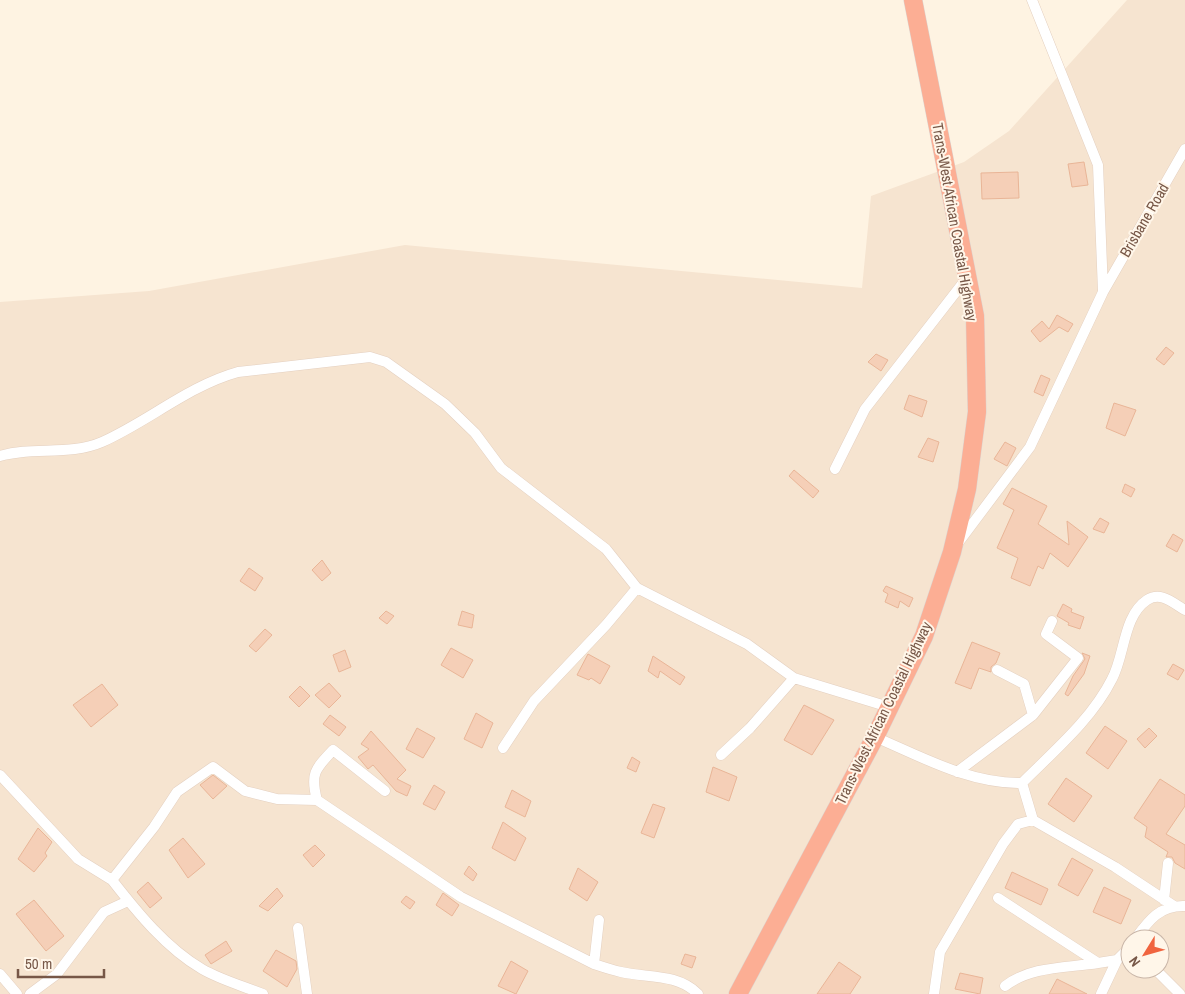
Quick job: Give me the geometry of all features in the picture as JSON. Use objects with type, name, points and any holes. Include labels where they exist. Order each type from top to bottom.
[{"type":"highway","name":"Trans-West African Coastal Highway","points":[[738,994],[875,737],[924,636],[952,552],[968,489],[977,412],[975,316],[966,279],[914,0]]},
{"type":"street","points":[[1032,0],[1098,165],[1103,292]]},
{"type":"street","name":"Brisbane Road","points":[[952,552],[1030,446],[1103,292],[1185,149]]},
{"type":"street","points":[[835,469],[865,409],[966,279]]},
{"type":"street","points":[[0,456],[51,452],[101,442],[173,400],[224,376],[238,372],[370,357],[386,362],[445,404],[475,433],[501,468],[606,549],[637,588],[747,644],[794,678],[889,707]]},
{"type":"street","points":[[503,748],[534,701],[606,625],[637,588]]},
{"type":"street","points":[[875,737],[957,772],[985,781],[1022,783],[1071,734],[1112,680],[1120,662],[1132,618],[1146,600],[1154,596],[1163,596],[1185,610]]},
{"type":"street","points":[[957,772],[1033,715],[1078,658],[1046,634],[1052,621]]},
{"type":"street","points":[[997,670],[1024,684],[1033,715]]},
{"type":"street","points":[[721,755],[750,728],[794,678]]},
{"type":"street","points":[[317,800],[312,782],[318,766],[333,750],[385,791]]},
{"type":"street","points":[[112,880],[154,827],[177,792],[213,767],[245,791],[277,799],[317,800],[461,897],[594,964],[621,972],[680,982],[698,994]]},
{"type":"street","points":[[0,775],[78,859],[112,880],[128,901],[175,950],[203,970],[263,994]]},
{"type":"street","points":[[1022,783],[1033,820],[1115,867],[1164,900],[1180,906]]},
{"type":"street","points":[[934,994],[940,952],[1003,844],[1018,824],[1033,820]]},
{"type":"street","points":[[1164,900],[1168,863]]},
{"type":"street","points":[[998,898],[1098,963]]},
{"type":"street","points":[[30,994],[57,974],[104,912],[128,901]]},
{"type":"street","points":[[1143,929],[1158,911],[1180,906]]},
{"type":"street","points":[[594,964],[599,920]]},
{"type":"street","points":[[298,928],[307,994]]},
{"type":"street","points":[[1101,994],[1120,957]]},
{"type":"street","points":[[1005,986],[1018,976],[1033,972],[1117,960]]},
{"type":"street","points":[[0,974],[17,994]]},
{"type":"street","points":[[1165,979],[1180,994]]},
{"type":"shaded area","points":[[1127,0],[1185,0],[1185,994],[0,994],[0,302],[149,291],[405,245],[862,288],[871,196],[964,162],[1009,131]]},
{"type":"building","points":[[1084,162],[1088,185],[1072,187],[1068,164]]},
{"type":"building","points":[[1018,172],[1019,198],[982,199],[981,173]]},
{"type":"building","points":[[1057,315],[1073,324],[1068,332],[1059,327],[1040,342],[1031,331],[1042,321],[1049,329]]},
{"type":"building","points":[[1166,347],[1174,353],[1164,365],[1156,359]]},
{"type":"building","points":[[876,354],[888,360],[881,371],[868,362]]},
{"type":"building","points":[[1041,375],[1050,379],[1043,396],[1034,392]]},
{"type":"building","points":[[909,395],[927,401],[922,417],[904,409]]},
{"type":"building","points":[[1114,403],[1136,410],[1125,436],[1106,428]]},
{"type":"building","points":[[928,438],[939,442],[933,462],[918,457]]},
{"type":"building","points":[[1005,442],[1016,448],[1007,466],[994,459]]},
{"type":"building","points":[[794,470],[819,491],[813,498],[789,476]]},
{"type":"building","points":[[1125,484],[1135,489],[1131,497],[1122,492]]},
{"type":"building","points":[[1012,488],[1047,506],[1038,524],[1069,545],[1067,521],[1088,537],[1068,567],[1050,553],[1043,569],[1038,566],[1030,586],[1011,578],[1018,558],[997,548],[1014,510],[1003,504]]},
{"type":"building","points":[[1100,518],[1109,523],[1104,533],[1093,529]]},
{"type":"building","points":[[1173,534],[1183,540],[1177,552],[1166,546]]},
{"type":"building","points":[[322,560],[331,573],[322,581],[312,570]]},
{"type":"building","points":[[249,568],[263,578],[255,591],[240,581]]},
{"type":"building","points":[[886,586],[913,598],[909,607],[900,601],[898,608],[885,602],[888,594],[883,591]]},
{"type":"building","points":[[1063,604],[1072,609],[1071,612],[1084,617],[1080,629],[1068,625],[1069,623],[1057,616]]},
{"type":"building","points":[[386,611],[394,616],[387,624],[379,618]]},
{"type":"building","points":[[462,611],[474,615],[472,628],[458,625]]},
{"type":"building","points":[[265,629],[272,635],[256,652],[249,646]]},
{"type":"building","points":[[972,642],[1000,653],[996,663],[991,667],[991,672],[979,668],[971,689],[955,683]]},
{"type":"building","points":[[451,648],[473,660],[463,678],[441,665]]},
{"type":"building","points":[[345,650],[351,667],[339,672],[333,655]]},
{"type":"building","points":[[1082,653],[1090,656],[1084,674],[1068,696],[1065,694],[1073,676],[1085,659]]},
{"type":"building","points":[[588,654],[610,666],[600,684],[591,678],[589,680],[577,675]]},
{"type":"building","points":[[653,656],[685,677],[680,685],[660,671],[658,678],[648,671]]},
{"type":"building","points":[[1173,664],[1184,670],[1178,680],[1167,674]]},
{"type":"building","points":[[329,683],[341,696],[329,708],[315,695]]},
{"type":"building","points":[[102,684],[118,705],[91,727],[73,705]]},
{"type":"building","points":[[300,686],[310,696],[299,707],[289,697]]},
{"type":"building","points":[[804,705],[834,720],[812,755],[784,740]]},
{"type":"building","points":[[476,713],[493,723],[482,748],[464,739]]},
{"type":"building","points":[[330,715],[346,727],[339,736],[323,724]]},
{"type":"building","points":[[1105,726],[1127,741],[1108,769],[1086,753]]},
{"type":"building","points":[[417,728],[435,738],[423,758],[406,749]]},
{"type":"building","points":[[1149,728],[1157,736],[1145,748],[1137,739]]},
{"type":"building","points":[[371,731],[406,770],[397,779],[411,786],[407,796],[396,791],[373,765],[368,769],[358,757],[369,749],[361,744]]},
{"type":"building","points":[[632,757],[640,762],[636,772],[627,768]]},
{"type":"building","points":[[713,767],[737,777],[729,801],[706,792]]},
{"type":"building","points":[[213,775],[227,786],[213,799],[200,785]]},
{"type":"building","points":[[1066,778],[1092,796],[1074,822],[1048,804]]},
{"type":"building","points":[[1160,779],[1185,795],[1185,806],[1166,834],[1185,845],[1185,869],[1175,863],[1172,857],[1166,857],[1168,852],[1145,837],[1147,827],[1134,818]]},
{"type":"building","points":[[434,785],[445,792],[435,810],[423,804]]},
{"type":"building","points":[[512,790],[531,801],[525,817],[505,807]]},
{"type":"building","points":[[653,804],[665,808],[654,838],[641,833]]},
{"type":"building","points":[[503,822],[526,838],[515,861],[492,848]]},
{"type":"building","points":[[38,828],[52,842],[45,853],[47,856],[34,872],[18,859]]},
{"type":"building","points":[[183,838],[205,864],[188,878],[169,850]]},
{"type":"building","points":[[315,845],[325,855],[313,867],[303,855]]},
{"type":"building","points":[[1072,858],[1093,870],[1078,896],[1058,885]]},
{"type":"building","points":[[469,866],[477,874],[473,881],[464,874]]},
{"type":"building","points":[[578,868],[598,882],[587,901],[569,889]]},
{"type":"building","points":[[1012,872],[1048,889],[1041,905],[1005,888]]},
{"type":"building","points":[[148,882],[162,898],[150,908],[137,892]]},
{"type":"building","points":[[1104,887],[1131,900],[1121,924],[1093,912]]},
{"type":"building","points":[[277,888],[283,896],[268,911],[259,906]]},
{"type":"building","points":[[443,893],[459,905],[452,916],[436,905]]},
{"type":"building","points":[[406,896],[415,902],[410,909],[401,902]]},
{"type":"building","points":[[34,900],[64,936],[46,951],[16,914]]},
{"type":"building","points":[[226,941],[232,951],[211,964],[205,955]]},
{"type":"building","points":[[276,950],[296,961],[297,969],[287,987],[263,971]]},
{"type":"building","points":[[685,954],[696,957],[692,968],[681,964]]},
{"type":"building","points":[[511,961],[528,971],[516,994],[498,986]]},
{"type":"building","points":[[839,962],[861,977],[850,994],[817,994]]},
{"type":"building","points":[[960,973],[983,978],[980,994],[955,989]]},
{"type":"building","points":[[1057,979],[1087,994],[1049,994]]}]
